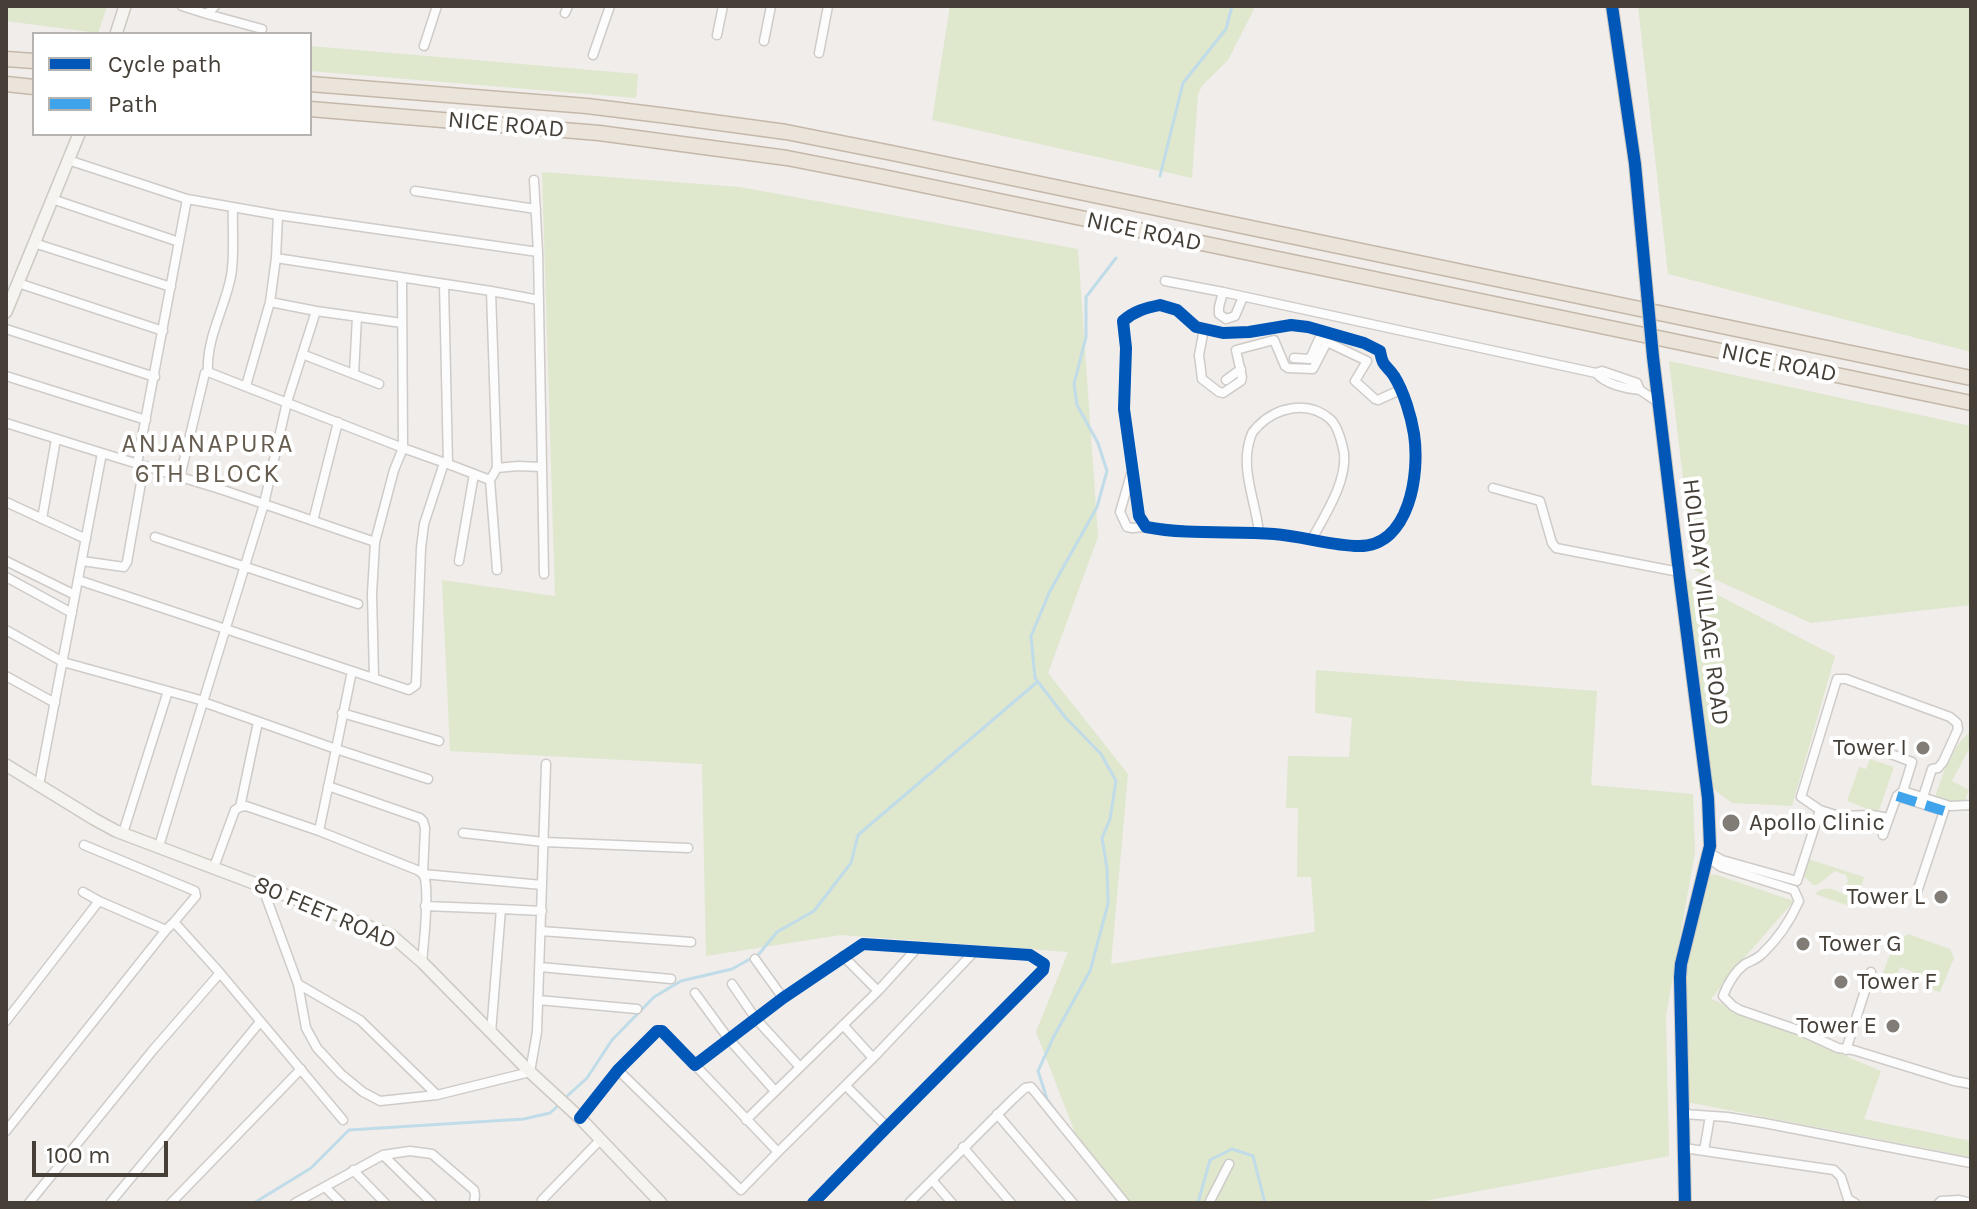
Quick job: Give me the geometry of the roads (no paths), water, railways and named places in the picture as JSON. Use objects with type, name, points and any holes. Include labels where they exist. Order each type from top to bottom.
[{"type":"highway","points":[[6,59],[32,61]]},
{"type":"highway","points":[[6,84],[32,87]]},
{"type":"highway","name":"NICE ROAD","points":[[312,84],[587,106],[786,132],[1971,378]]},
{"type":"highway","name":"NICE ROAD","points":[[312,109],[599,133],[787,158],[1971,403]]},
{"type":"street","points":[[117,32],[125,6]]},
{"type":"street","points":[[182,6],[262,29]]},
{"type":"street","points":[[207,14],[215,6]]},
{"type":"street","points":[[424,46],[437,6]]},
{"type":"street","points":[[593,55],[610,6]]},
{"type":"street","points":[[717,35],[723,6]]},
{"type":"street","points":[[764,41],[771,6]]},
{"type":"street","points":[[819,53],[828,6]]},
{"type":"street","name":"HOLIDAY VILLAGE ROAD","points":[[1612,6],[1635,164],[1653,357],[1710,829],[1708,855],[1680,977],[1685,1203]]},
{"type":"street","points":[[6,312],[78,136]]},
{"type":"street","points":[[68,160],[187,199],[538,252]]},
{"type":"street","points":[[534,180],[544,574]]},
{"type":"street","points":[[415,191],[536,209]]},
{"type":"street","points":[[52,199],[179,242]]},
{"type":"street","points":[[82,561],[124,567],[127,562],[146,420],[187,199]]},
{"type":"street","points":[[180,477],[205,373],[208,372],[207,359],[212,336],[232,272],[233,207]]},
{"type":"street","points":[[246,386],[270,302],[278,215]]},
{"type":"street","points":[[34,243],[171,287]]},
{"type":"street","points":[[276,258],[539,300]]},
{"type":"street","points":[[374,678],[372,594],[375,542],[403,448],[402,278]]},
{"type":"street","points":[[1165,281],[1596,373],[1600,379],[1640,390],[1659,403]]},
{"type":"street","points":[[18,283],[163,331]]},
{"type":"street","points":[[78,580],[409,690],[416,685],[424,524],[446,463],[444,284]]},
{"type":"street","points":[[491,291],[497,468],[490,480],[497,570]]},
{"type":"street","points":[[1223,292],[1219,314],[1226,319]]},
{"type":"street","points":[[1226,319],[1235,316],[1243,297]]},
{"type":"street","points":[[270,302],[402,323]]},
{"type":"street","points":[[1133,468],[1120,512],[1127,527],[1259,533],[1361,546],[1382,541],[1394,532],[1408,504],[1415,474],[1414,436],[1406,404],[1394,376],[1382,364],[1380,351],[1364,343],[1291,325],[1223,333],[1196,327],[1177,310],[1160,305],[1140,310],[1123,321],[1126,348],[1124,409],[1133,468],[1139,516],[1146,527]]},
{"type":"street","points":[[159,846],[264,504],[287,402],[316,311]]},
{"type":"street","points":[[354,374],[357,317]]},
{"type":"street","points":[[1223,333],[1226,319]]},
{"type":"street","points":[[6,329],[155,377]]},
{"type":"street","points":[[1204,329],[1199,355],[1202,379],[1223,393],[1241,381],[1236,350],[1274,340],[1285,366],[1313,369],[1327,342]]},
{"type":"street","points":[[1294,358],[1310,359],[1319,339],[1367,361],[1355,381],[1375,399],[1400,390]]},
{"type":"street","points":[[302,354],[379,384]]},
{"type":"street","points":[[1226,380],[1241,369]]},
{"type":"street","points":[[208,372],[490,480]]},
{"type":"street","points":[[6,376],[146,420]]},
{"type":"street","points":[[1259,533],[1257,511],[1247,482],[1251,433],[1267,417],[1282,409],[1299,407],[1330,419],[1336,426],[1344,454],[1342,475],[1312,539]]},
{"type":"street","points":[[313,521],[338,422]]},
{"type":"street","points":[[6,423],[375,542]]},
{"type":"street","points":[[42,519],[56,439]]},
{"type":"street","points":[[39,785],[102,453]]},
{"type":"street","points":[[497,468],[541,467]]},
{"type":"street","points":[[459,561],[474,474]]},
{"type":"street","points":[[1493,488],[1540,501],[1556,548],[1679,572]]},
{"type":"street","points":[[6,502],[86,539]]},
{"type":"street","points":[[155,537],[358,604]]},
{"type":"street","points":[[6,561],[75,595]]},
{"type":"street","points":[[6,577],[72,613]]},
{"type":"street","points":[[6,630],[63,662],[204,702],[428,779]]},
{"type":"street","points":[[319,831],[352,671]]},
{"type":"street","points":[[6,676],[55,703]]},
{"type":"street","points":[[1867,745],[1932,769],[1938,768],[1958,729],[1957,723],[1950,717],[1846,679],[1837,679],[1801,797],[1820,810],[1839,816],[1889,818]]},
{"type":"street","points":[[123,833],[168,691]]},
{"type":"street","points":[[342,713],[439,741]]},
{"type":"street","points":[[240,807],[258,722]]},
{"type":"street","points":[[1883,835],[1912,762]]},
{"type":"street","points":[[262,886],[298,984],[306,1028],[317,1048],[363,1092],[380,1101],[437,1095],[530,1072],[537,1032],[546,764]]},
{"type":"street","name":"80 FEET ROAD","points":[[6,765],[94,819],[123,833],[391,935],[580,1118],[661,1203]]},
{"type":"street","points":[[1923,797],[1932,769]]},
{"type":"street","points":[[328,786],[423,821],[425,906],[422,962]]},
{"type":"street","points":[[1900,794],[1923,797],[1950,806],[1971,805]]},
{"type":"street","points":[[1900,794],[1944,811],[1917,892]]},
{"type":"street","points":[[214,867],[235,810],[246,806],[319,831],[423,874],[542,885]]},
{"type":"street","points":[[1708,855],[1797,881],[1820,810]]},
{"type":"street","points":[[463,833],[544,842],[688,848]]},
{"type":"street","points":[[6,1131],[196,896],[195,891],[84,845]]},
{"type":"street","points":[[1708,855],[1721,867],[1794,890],[1799,901],[1791,919],[1775,940],[1758,957],[1737,971],[1723,996],[1733,1006],[1846,1050],[1954,1081],[1970,1081]]},
{"type":"street","points":[[83,892],[166,930]]},
{"type":"street","points":[[6,1021],[99,901]]},
{"type":"street","points":[[425,906],[542,911]]},
{"type":"street","points":[[491,1033],[501,909]]},
{"type":"street","points":[[174,922],[343,1120]]},
{"type":"street","points":[[541,931],[691,942]]},
{"type":"street","points":[[695,1065],[783,998],[863,944],[1030,955],[1044,964],[1043,970],[813,1203]]},
{"type":"street","points":[[746,1120],[878,991],[918,947]]},
{"type":"street","points":[[618,1070],[741,1190],[973,953]]},
{"type":"street","points":[[843,956],[878,991]]},
{"type":"street","points":[[755,959],[783,998]]},
{"type":"street","points":[[540,967],[671,979]]},
{"type":"street","points":[[1846,1050],[1871,972]]},
{"type":"street","points":[[29,1203],[220,973]]},
{"type":"street","points":[[298,984],[360,1020],[437,1095]]},
{"type":"street","points":[[732,984],[756,1019],[800,1067]]},
{"type":"street","points":[[695,993],[728,1038],[775,1091]]},
{"type":"street","points":[[538,1000],[637,1009]]},
{"type":"street","points":[[110,1203],[260,1022]]},
{"type":"street","points":[[843,1025],[873,1058]]},
{"type":"street","points":[[580,1118],[618,1070],[657,1031],[662,1031],[778,1152]]},
{"type":"street","points":[[171,1203],[301,1069]]},
{"type":"street","points":[[846,1086],[887,1127]]},
{"type":"street","points":[[909,1203],[997,1114],[1025,1088],[1031,1087],[1125,1203]]},
{"type":"street","points":[[997,1114],[1073,1203]]},
{"type":"street","points":[[1684,1114],[1764,1123],[1971,1163]]},
{"type":"street","points":[[1704,1151],[1710,1116]]},
{"type":"street","points":[[542,1202],[600,1140]]},
{"type":"street","points":[[963,1147],[1011,1203]]},
{"type":"street","points":[[1684,1148],[1834,1170],[1841,1177],[1848,1199],[1855,1203]]},
{"type":"street","points":[[295,1203],[383,1155],[410,1151],[432,1154],[474,1190],[474,1203]]},
{"type":"street","points":[[383,1155],[432,1203]]},
{"type":"street","points":[[1209,1203],[1229,1164]]},
{"type":"street","points":[[353,1170],[385,1203]]},
{"type":"street","points":[[932,1180],[952,1203]]},
{"type":"street","points":[[325,1187],[341,1203]]},
{"type":"street","points":[[1939,1203],[1959,1200],[1971,1203]]},
{"type":"waterway","points":[[1160,176],[1183,83],[1226,29],[1232,6]]},
{"type":"waterway","points":[[1059,1116],[1047,1099],[1038,1071],[1090,971],[1108,904],[1102,838],[1110,819],[1116,781],[1101,754],[1065,717],[1035,678],[1031,636],[1050,591],[1097,507],[1107,471],[1098,443],[1077,405],[1074,384],[1086,337],[1086,297],[1116,258]]},
{"type":"waterway","points":[[565,1098],[587,1078],[612,1040],[654,997],[681,981],[732,969],[759,954],[777,932],[814,911],[851,863],[858,835],[1036,683]]},
{"type":"waterway","points":[[254,1203],[311,1168],[349,1130],[524,1119],[550,1113],[560,1104]]},
{"type":"waterway","points":[[1198,1203],[1210,1160],[1232,1149],[1253,1156],[1265,1203]]},
{"type":"place","name":"Tower I","points":[[1923,748]]},
{"type":"place","name":"Apollo Clinic","points":[[1731,823]]},
{"type":"place","name":"Tower L","points":[[1941,897]]},
{"type":"place","name":"Tower G","points":[[1803,944]]},
{"type":"place","name":"Tower F","points":[[1841,982]]},
{"type":"place","name":"Tower E","points":[[1893,1026]]},
{"type":"district","name":"ANJANAPURA 6TH BLOCK","points":[[208,460]]}]
